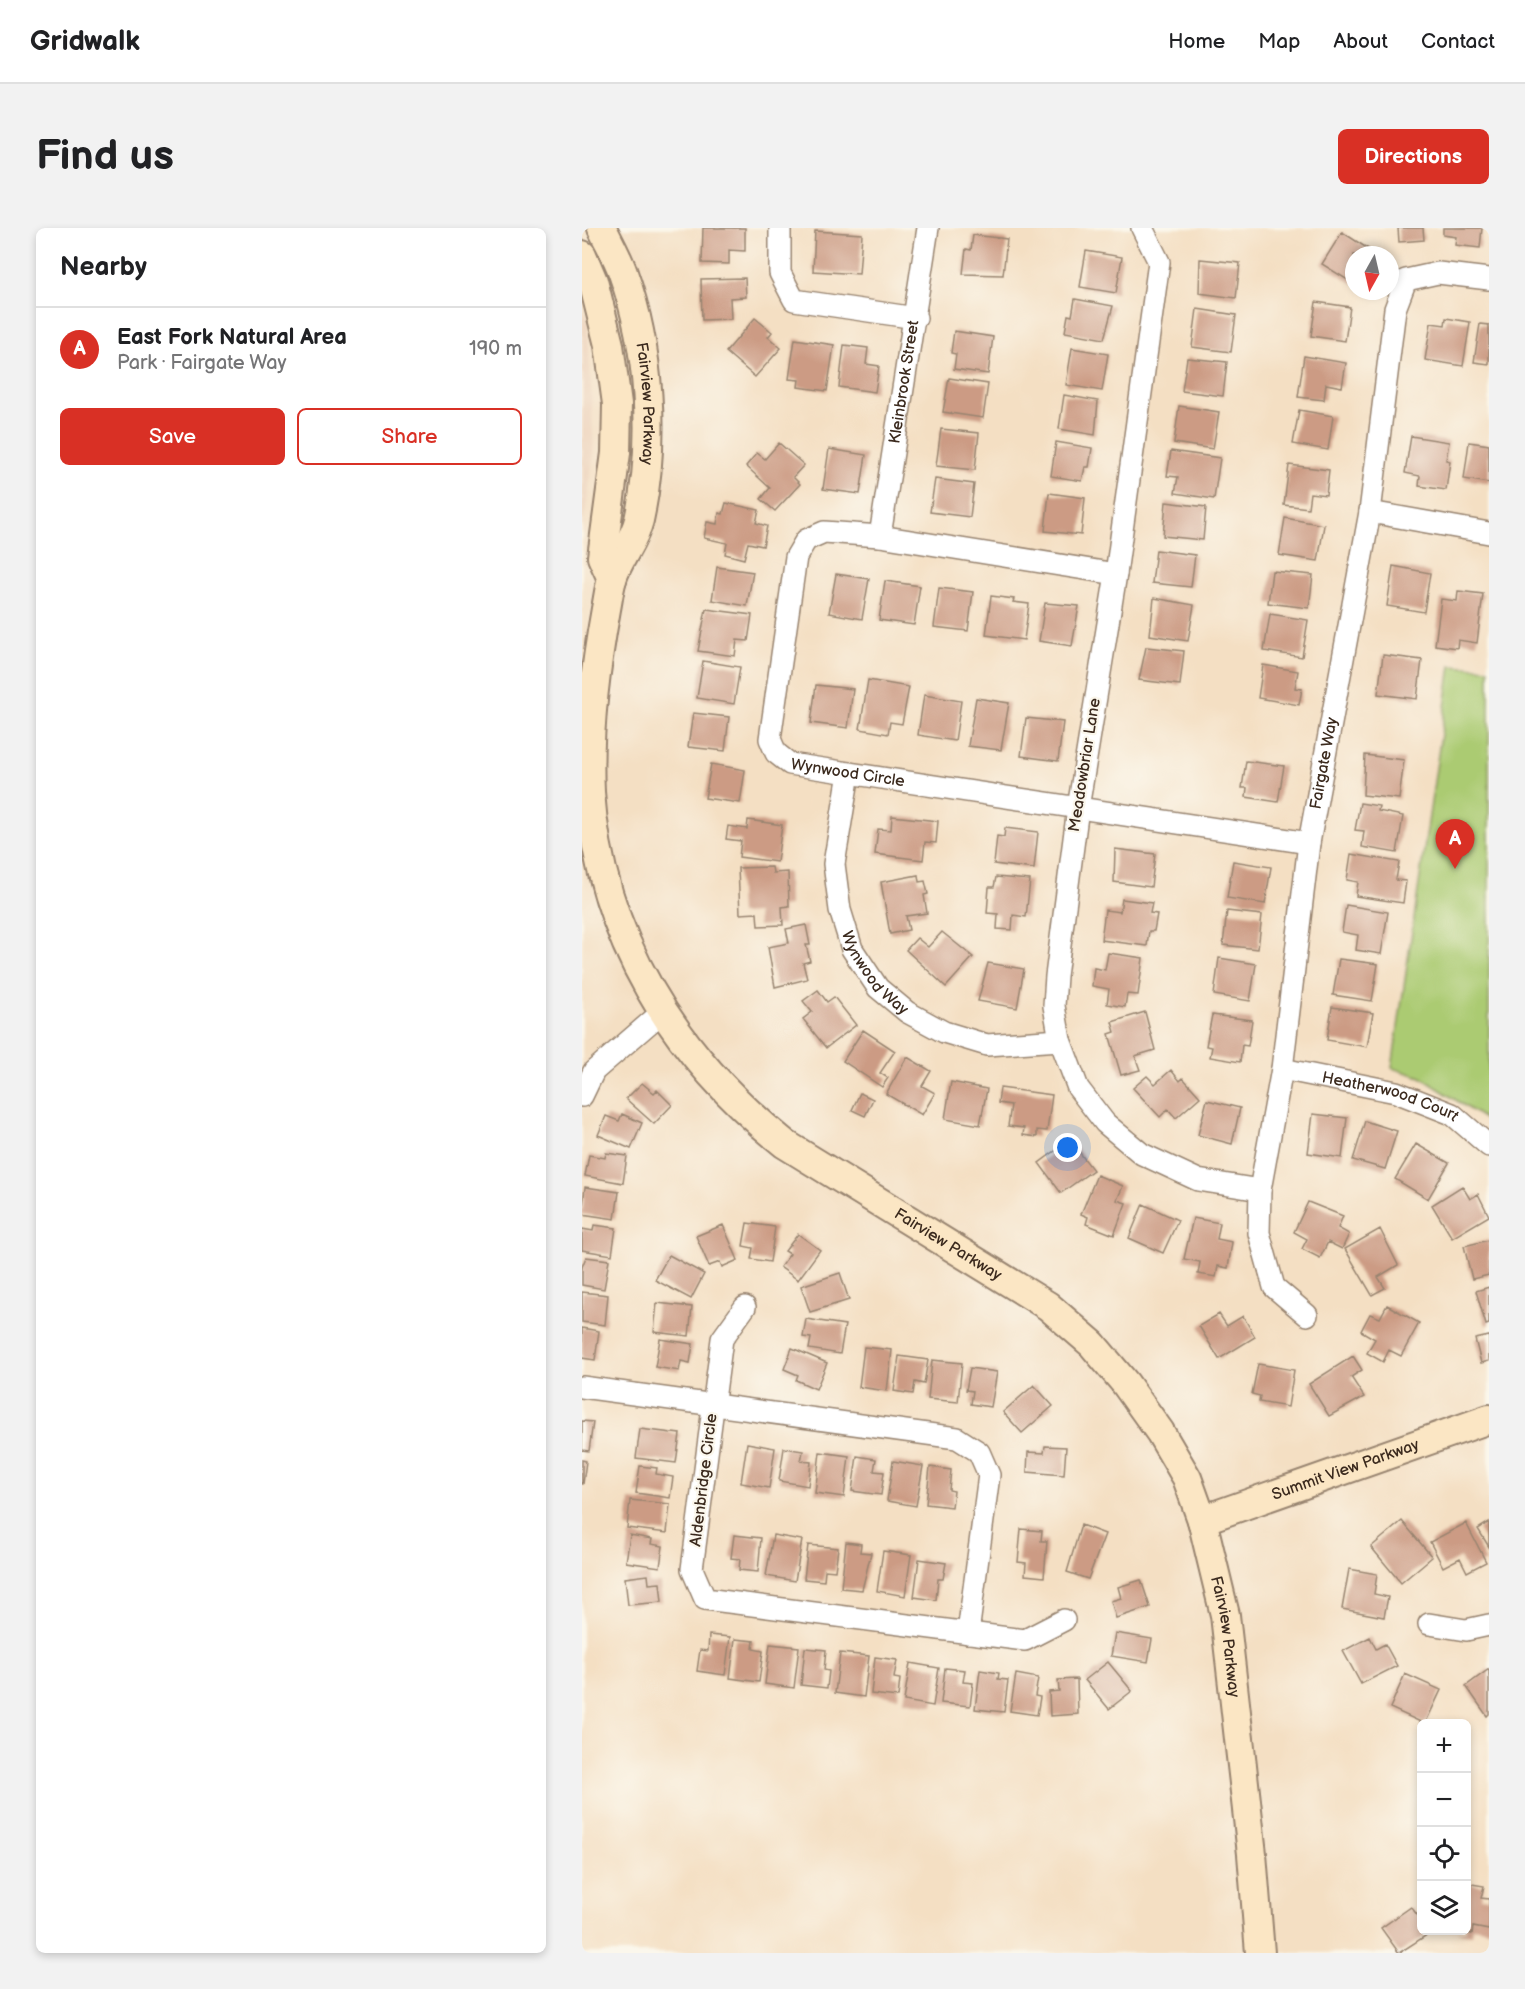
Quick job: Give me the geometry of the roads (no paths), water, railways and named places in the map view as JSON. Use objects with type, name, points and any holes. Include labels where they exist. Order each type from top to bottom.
[{"type":"main road","name":"Fairview Parkway","points":[[602,228],[622,272],[636,316],[647,410],[645,470],[638,523],[612,579],[595,680],[590,792],[598,849],[611,904],[632,959],[661,1012],[715,1081],[750,1117],[784,1144],[1000,1274],[1048,1306],[1092,1344],[1125,1383],[1160,1432],[1186,1478],[1202,1520],[1225,1615],[1252,1854],[1260,1953]]},
{"type":"main road","name":"Fairview Parkway","points":[[582,255],[593,281],[609,345],[617,404],[616,453],[602,557],[612,579]]},
{"type":"main road","name":"Summit View Parkway","points":[[1202,1520],[1489,1419]]},
{"type":"street","points":[[780,228],[780,273],[794,300],[916,318]]},
{"type":"street","name":"Kleinbrook Street","points":[[880,536],[916,318],[928,228]]},
{"type":"street","name":"Meadowbriar Lane","points":[[1142,228],[1159,262],[1116,574],[1078,808],[1054,1006],[1060,1040],[1078,1088],[1105,1123],[1142,1154],[1198,1180],[1260,1190]]},
{"type":"street","name":"Fairgate Way","points":[[1307,1314],[1274,1287],[1259,1233],[1260,1190],[1282,1069],[1309,843],[1370,512],[1395,309],[1406,280],[1438,273],[1489,279]]},
{"type":"street","points":[[1370,512],[1489,532]]},
{"type":"street","name":"Wynwood Circle","points":[[1116,574],[880,536],[824,532],[806,540],[796,557],[770,739],[776,753],[790,764],[849,774],[1309,843]]},
{"type":"street","name":"Wynwood Way","points":[[849,774],[834,864],[840,910],[852,949],[878,988],[907,1012],[944,1032],[987,1045],[1060,1040]]},
{"type":"street","points":[[582,1096],[594,1071],[661,1012]]},
{"type":"street","name":"Heatherwood Court","points":[[1282,1069],[1396,1092],[1452,1114],[1489,1146]]},
{"type":"street","points":[[582,1388],[714,1406],[722,1339],[745,1307]]},
{"type":"street","name":"Aldenbridge Circle","points":[[968,1633],[989,1475],[979,1452],[957,1438],[714,1406],[692,1569],[705,1599],[968,1633],[1025,1640],[1064,1620]]},
{"type":"street","points":[[1429,1624],[1466,1630],[1489,1625]]},
{"type":"place","name":"East Fork Natural Area","points":[[1455,869]]}]
